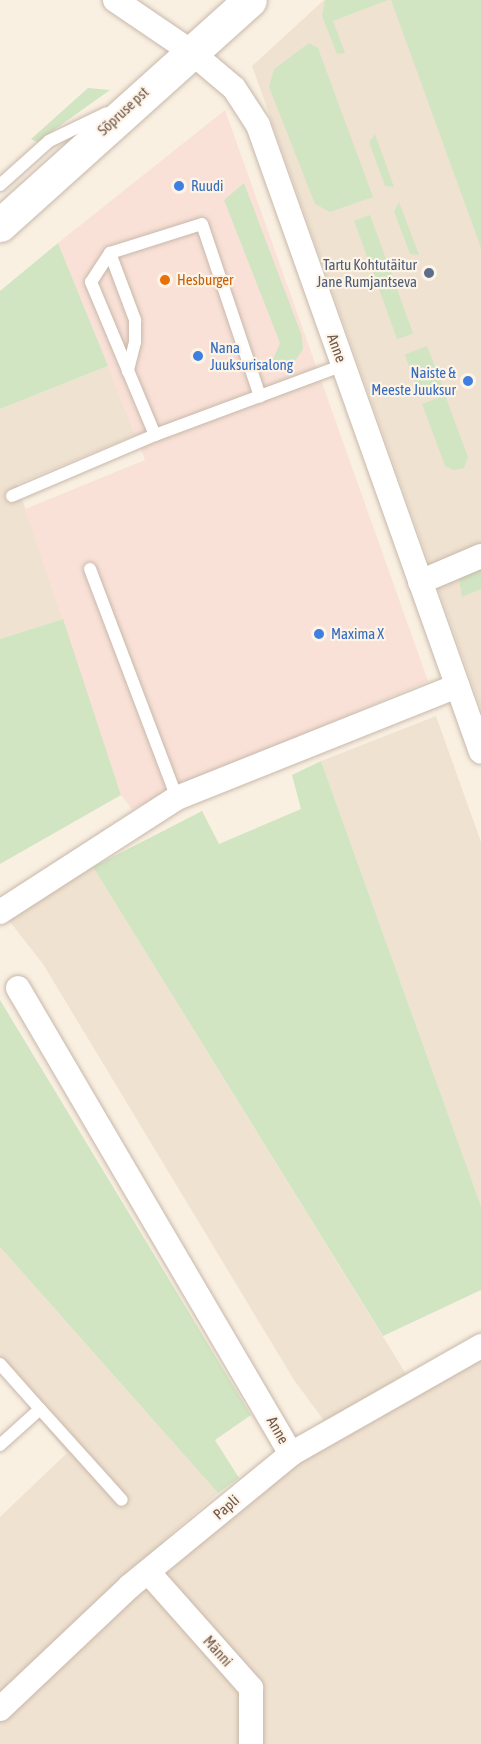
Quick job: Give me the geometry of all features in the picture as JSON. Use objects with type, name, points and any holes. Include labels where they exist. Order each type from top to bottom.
[{"type":"main road","name":"Sõpruse pst","points":[[0,225],[249,0]]},
{"type":"street","name":"Anne","points":[[115,0],[190,51],[234,88],[258,125],[481,752]]},
{"type":"street","points":[[420,582],[481,556]]},
{"type":"street","points":[[0,912],[177,798],[457,686]]},
{"type":"street","name":"Anne","points":[[18,988],[291,1454]]},
{"type":"street","name":"Papli","points":[[0,1709],[149,1573],[291,1454],[481,1346]]},
{"type":"street","name":"Männi","points":[[149,1573],[251,1688],[251,1744]]},
{"type":"lane","points":[[0,185],[49,141],[138,98]]},
{"type":"lane","points":[[155,435],[91,282],[110,253],[202,224],[260,396]]},
{"type":"lane","points":[[110,253],[135,320],[135,342],[128,371]]},
{"type":"lane","points":[[12,496],[155,435],[343,365]]},
{"type":"lane","points":[[90,570],[177,798]]},
{"type":"lane","points":[[0,1364],[122,1500]]},
{"type":"lane","points":[[0,1445],[40,1409]]},
{"type":"shaded area","points":[[324,0],[481,0],[481,708],[252,66]]},
{"type":"shaded area","points":[[225,110],[428,681],[132,809],[121,795],[25,509],[145,460],[58,243]]},
{"type":"shaded area","points":[[108,366],[135,435],[17,484],[63,619],[0,639],[0,409]]},
{"type":"shaded area","points":[[436,716],[481,842],[481,1206],[321,761]]},
{"type":"shaded area","points":[[93,867],[406,1374],[325,1422],[294,1380],[43,964],[7,918]]},
{"type":"shaded area","points":[[0,1247],[218,1493],[162,1542],[291,1454],[481,1346],[481,1744],[0,1744],[0,1517],[67,1453],[0,1372]]},
{"type":"green space","points":[[325,0],[388,0],[333,21],[345,53],[337,54],[322,16]]},
{"type":"green space","points":[[391,0],[481,0],[481,248]]},
{"type":"green space","points":[[309,43],[318,48],[373,197],[330,212],[315,204],[269,87],[274,69]]},
{"type":"green space","points":[[88,88],[110,90],[37,142],[31,139]]},
{"type":"green space","points":[[375,134],[394,187],[385,186],[369,142]]},
{"type":"green space","points":[[244,183],[302,336],[303,349],[295,361],[277,368],[270,366],[280,343],[224,200]]},
{"type":"green space","points":[[399,202],[419,255],[410,254],[394,211]]},
{"type":"green space","points":[[370,215],[413,333],[397,339],[354,221]]},
{"type":"green space","points":[[58,243],[108,366],[0,409],[0,291]]},
{"type":"green space","points":[[427,346],[443,388],[421,397],[405,355]]},
{"type":"green space","points":[[445,395],[468,457],[464,468],[454,470],[445,466],[422,404]]},
{"type":"green space","points":[[481,566],[481,589],[462,597],[458,574]]},
{"type":"green space","points":[[63,619],[121,795],[0,864],[0,639]]},
{"type":"green space","points":[[321,761],[481,1206],[481,1290],[383,1336],[93,867],[202,811],[219,844],[301,809],[292,775]]},
{"type":"green space","points":[[0,1000],[251,1415],[215,1440],[239,1478],[218,1493],[0,1247]]},
{"type":"place","name":"Ruudi","points":[[179,186]]},
{"type":"place","name":"Tartu Kohtutäitur Jane Rumjantseva","points":[[429,273]]},
{"type":"place","name":"Hesburger","points":[[165,280]]},
{"type":"place","name":"Nana Juuksurisalong","points":[[198,356]]},
{"type":"place","name":"Naiste & Meeste Juuksur","points":[[468,381]]},
{"type":"place","name":"Maxima X","points":[[319,634]]}]
